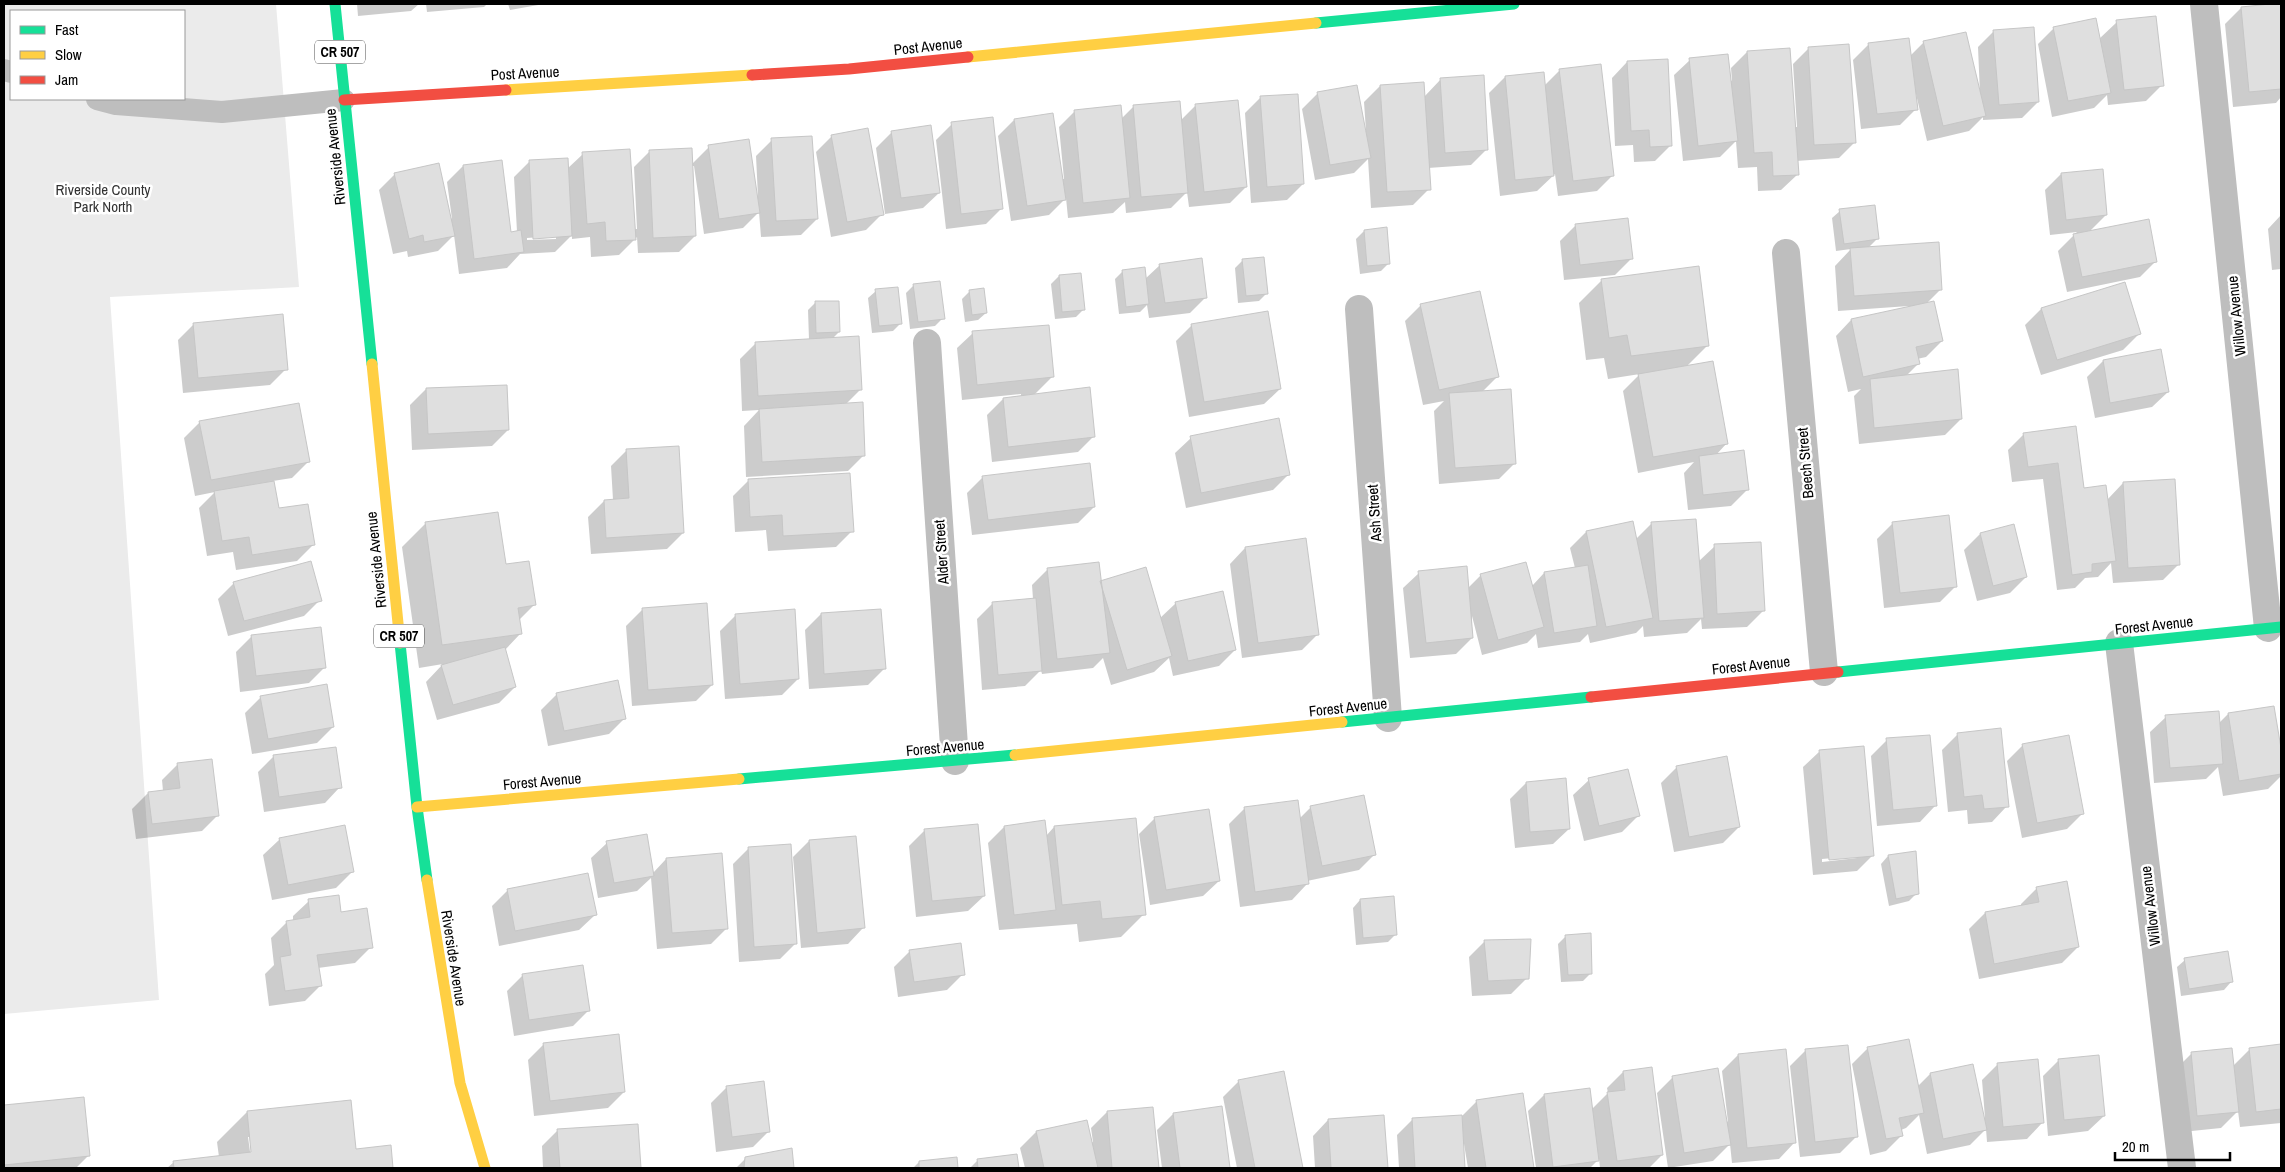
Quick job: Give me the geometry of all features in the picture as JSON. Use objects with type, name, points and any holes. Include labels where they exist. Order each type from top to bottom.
[{"type":"street","name":"Riverside Avenue","points":[[335,4],[416,807],[438,955],[460,1083],[485,1168]]},
{"type":"street","name":"Post Avenue","points":[[344,100],[849,68],[1514,4]]},
{"type":"street","name":"Willow Avenue","points":[[2204,4],[2274,628]]},
{"type":"street","name":"Beech Street","points":[[1786,253],[1824,672]]},
{"type":"street","name":"Ash Street","points":[[1359,309],[1388,718]]},
{"type":"street","name":"Alder Street","points":[[927,343],[955,761]]},
{"type":"street","name":"Forest Avenue","points":[[416,807],[955,761],[2274,628]]},
{"type":"street","name":"Willow Avenue","points":[[2118,643],[2182,1168]]},
{"type":"lane","points":[[101,100],[116,104],[222,112],[344,100]]},
{"type":"green space","name":"Riverside County Park North","points":[[4,4],[276,4],[299,287],[110,297],[159,1000],[4,1014]]},
{"type":"building","points":[[2281,4],[2281,89],[2249,92],[2241,7]]},
{"type":"building","points":[[2156,16],[2164,86],[2124,90],[2116,20]]},
{"type":"building","points":[[2096,18],[2111,93],[2068,101],[2053,27]]},
{"type":"building","points":[[2034,27],[2039,102],[1999,105],[1993,30]]},
{"type":"building","points":[[1966,32],[1986,116],[1943,126],[1923,41]]},
{"type":"building","points":[[1909,38],[1918,110],[1877,114],[1868,43]]},
{"type":"building","points":[[1849,44],[1856,143],[1814,145],[1808,47]]},
{"type":"building","points":[[1790,48],[1799,175],[1773,176],[1772,152],[1754,153],[1747,51]]},
{"type":"building","points":[[1728,54],[1738,141],[1698,146],[1689,58]]},
{"type":"building","points":[[1668,59],[1672,146],[1650,147],[1649,130],[1631,131],[1627,61]]},
{"type":"building","points":[[1601,64],[1614,176],[1573,181],[1559,69]]},
{"type":"building","points":[[1544,72],[1554,176],[1515,180],[1505,76]]},
{"type":"building","points":[[1484,75],[1488,150],[1445,153],[1440,78]]},
{"type":"building","points":[[1424,82],[1431,190],[1387,192],[1380,85]]},
{"type":"building","points":[[1357,85],[1371,158],[1330,165],[1317,92]]},
{"type":"building","points":[[1298,94],[1304,184],[1267,187],[1260,96]]},
{"type":"building","points":[[1238,100],[1247,187],[1204,192],[1195,104]]},
{"type":"building","points":[[1180,101],[1188,193],[1141,197],[1133,105]]},
{"type":"building","points":[[1121,105],[1130,198],[1083,203],[1074,110]]},
{"type":"building","points":[[1053,113],[1066,200],[1027,206],[1014,119]]},
{"type":"building","points":[[993,117],[1003,209],[961,214],[951,122]]},
{"type":"building","points":[[931,125],[940,193],[901,198],[891,131]]},
{"type":"building","points":[[868,128],[884,215],[847,222],[831,135]]},
{"type":"building","points":[[812,136],[818,219],[776,221],[771,138]]},
{"type":"building","points":[[749,139],[760,213],[719,219],[708,145]]},
{"type":"building","points":[[692,148],[696,236],[653,238],[649,150]]},
{"type":"building","points":[[630,149],[636,240],[606,241],[605,222],[587,224],[582,152]]},
{"type":"building","points":[[568,158],[572,236],[533,239],[529,160]]},
{"type":"building","points":[[502,160],[511,232],[521,230],[524,252],[474,259],[463,165]]},
{"type":"building","points":[[439,163],[455,236],[424,242],[423,235],[409,239],[394,173]]},
{"type":"building","points":[[2103,169],[2107,215],[2066,220],[2061,173]]},
{"type":"building","points":[[1875,205],[1879,239],[1844,244],[1839,209]]},
{"type":"building","points":[[1628,218],[1633,259],[1580,265],[1575,224]]},
{"type":"building","points":[[2149,219],[2157,262],[2082,277],[2073,234]]},
{"type":"building","points":[[1387,227],[1390,264],[1367,266],[1364,230]]},
{"type":"building","points":[[1939,242],[1942,290],[1854,296],[1850,248]]},
{"type":"building","points":[[1264,257],[1268,294],[1246,296],[1242,259]]},
{"type":"building","points":[[1202,258],[1207,298],[1165,303],[1159,264]]},
{"type":"building","points":[[1699,266],[1709,346],[1631,356],[1627,335],[1609,338],[1601,279]]},
{"type":"building","points":[[1145,267],[1149,304],[1126,307],[1122,270]]},
{"type":"building","points":[[1081,273],[1085,310],[1062,312],[1059,275]]},
{"type":"building","points":[[940,281],[945,319],[918,322],[913,284]]},
{"type":"building","points":[[2125,282],[2141,334],[2057,360],[2041,308]]},
{"type":"building","points":[[898,287],[902,324],[879,326],[875,289]]},
{"type":"building","points":[[984,288],[987,313],[972,315],[969,290]]},
{"type":"building","points":[[1480,291],[1499,377],[1439,390],[1420,304]]},
{"type":"building","points":[[815,301],[839,301],[840,332],[816,333]]},
{"type":"building","points":[[1934,301],[1943,341],[1916,347],[1920,364],[1863,377],[1851,319]]},
{"type":"building","points":[[1268,311],[1281,389],[1204,402],[1191,324]]},
{"type":"building","points":[[283,314],[288,370],[198,378],[193,323]]},
{"type":"building","points":[[1049,325],[1054,377],[977,385],[972,331]]},
{"type":"building","points":[[859,336],[862,390],[758,396],[755,342]]},
{"type":"building","points":[[2161,349],[2169,392],[2110,403],[2103,360]]},
{"type":"building","points":[[1713,361],[1728,444],[1653,457],[1638,374]]},
{"type":"building","points":[[1958,369],[1962,419],[1874,428],[1870,379]]},
{"type":"building","points":[[507,385],[509,430],[428,434],[426,388]]},
{"type":"building","points":[[1090,387],[1095,437],[1008,447],[1003,398]]},
{"type":"building","points":[[1511,389],[1516,464],[1455,468],[1449,393]]},
{"type":"building","points":[[863,402],[865,456],[762,462],[759,409]]},
{"type":"building","points":[[299,403],[310,462],[211,480],[199,421]]},
{"type":"building","points":[[1279,418],[1290,475],[1201,493],[1190,436]]},
{"type":"building","points":[[2076,426],[2084,488],[2106,485],[2116,561],[2092,564],[2092,572],[2072,575],[2058,463],[2028,467],[2023,433]]},
{"type":"building","points":[[679,446],[684,533],[606,538],[604,500],[629,498],[626,449]]},
{"type":"building","points":[[1744,450],[1749,490],[1703,495],[1699,456]]},
{"type":"building","points":[[1090,463],[1095,507],[988,520],[982,476]]},
{"type":"building","points":[[850,473],[854,532],[783,536],[782,515],[750,517],[748,479]]},
{"type":"building","points":[[2175,479],[2180,565],[2128,568],[2123,482]]},
{"type":"building","points":[[274,481],[279,508],[308,504],[315,545],[252,555],[249,537],[222,541],[214,491]]},
{"type":"building","points":[[498,512],[506,564],[529,561],[536,605],[518,608],[522,634],[442,645],[425,522]]},
{"type":"building","points":[[1949,515],[1957,587],[1900,593],[1892,522]]},
{"type":"building","points":[[1696,519],[1704,618],[1659,621],[1651,522]]},
{"type":"building","points":[[1633,521],[1653,618],[1606,627],[1586,531]]},
{"type":"building","points":[[2014,524],[2027,577],[1993,586],[1980,533]]},
{"type":"building","points":[[1306,538],[1319,635],[1258,643],[1245,547]]},
{"type":"building","points":[[1761,542],[1765,611],[1717,614],[1714,544]]},
{"type":"building","points":[[311,561],[322,601],[244,621],[233,582]]},
{"type":"building","points":[[1099,562],[1110,653],[1057,659],[1047,568]]},
{"type":"building","points":[[1526,562],[1544,627],[1498,640],[1480,574]]},
{"type":"building","points":[[1588,565],[1597,626],[1554,633],[1544,572]]},
{"type":"building","points":[[1467,566],[1473,638],[1426,643],[1418,571]]},
{"type":"building","points":[[1146,567],[1172,656],[1127,670],[1100,581]]},
{"type":"building","points":[[1223,591],[1236,650],[1188,661],[1175,602]]},
{"type":"building","points":[[1036,598],[1042,671],[998,675],[992,602]]},
{"type":"building","points":[[707,603],[713,685],[648,690],[642,608]]},
{"type":"building","points":[[795,609],[799,679],[740,684],[735,614]]},
{"type":"building","points":[[881,609],[886,669],[824,674],[821,613]]},
{"type":"building","points":[[321,627],[326,668],[256,676],[251,635]]},
{"type":"building","points":[[505,647],[516,687],[453,705],[441,665]]},
{"type":"building","points":[[618,680],[626,719],[564,731],[556,693]]},
{"type":"building","points":[[327,684],[334,727],[268,739],[260,696]]},
{"type":"building","points":[[2274,706],[2281,748],[2281,774],[2239,781],[2228,713]]},
{"type":"building","points":[[2219,711],[2223,764],[2170,768],[2165,715]]},
{"type":"building","points":[[2001,728],[2009,807],[1984,809],[1982,795],[1964,797],[1957,733]]},
{"type":"building","points":[[1930,735],[1937,806],[1893,810],[1886,738]]},
{"type":"building","points":[[2069,735],[2084,814],[2037,823],[2022,744]]},
{"type":"building","points":[[1864,746],[1874,856],[1829,860],[1819,750]]},
{"type":"building","points":[[336,747],[342,788],[279,797],[273,755]]},
{"type":"building","points":[[1727,756],[1740,827],[1689,837],[1676,766]]},
{"type":"building","points":[[212,759],[219,816],[152,824],[148,792],[180,788],[177,763]]},
{"type":"building","points":[[1628,769],[1640,816],[1599,826],[1588,778]]},
{"type":"building","points":[[1566,778],[1570,829],[1530,832],[1526,782]]},
{"type":"building","points":[[1364,795],[1376,855],[1322,866],[1310,806]]},
{"type":"building","points":[[1298,800],[1309,884],[1255,892],[1244,807]]},
{"type":"building","points":[[1209,809],[1220,881],[1166,890],[1154,817]]},
{"type":"building","points":[[1136,818],[1146,915],[1102,919],[1100,901],[1062,905],[1054,826]]},
{"type":"building","points":[[1045,820],[1056,910],[1014,915],[1004,826]]},
{"type":"building","points":[[978,824],[985,896],[932,901],[924,829]]},
{"type":"building","points":[[345,825],[354,872],[288,885],[279,838]]},
{"type":"building","points":[[647,834],[654,876],[614,883],[606,841]]},
{"type":"building","points":[[856,836],[865,928],[817,933],[809,840]]},
{"type":"building","points":[[791,844],[797,944],[754,947],[748,847]]},
{"type":"building","points":[[1916,851],[1919,894],[1896,899],[1888,855]]},
{"type":"building","points":[[722,853],[728,929],[672,933],[666,858]]},
{"type":"building","points":[[588,873],[597,915],[515,931],[507,889]]},
{"type":"building","points":[[2067,881],[2079,947],[1994,964],[1985,912],[2039,902],[2036,887]]},
{"type":"building","points":[[339,895],[341,912],[367,908],[373,948],[317,955],[322,986],[285,991],[280,957],[291,955],[286,921],[310,917],[308,899]]},
{"type":"building","points":[[1394,896],[1397,935],[1363,938],[1360,899]]},
{"type":"building","points":[[1591,933],[1592,974],[1568,975],[1565,935]]},
{"type":"building","points":[[1531,939],[1529,979],[1488,981],[1484,940]]},
{"type":"building","points":[[961,943],[965,975],[914,982],[909,950]]},
{"type":"building","points":[[2228,951],[2233,982],[2189,989],[2184,958]]},
{"type":"building","points":[[583,965],[590,1011],[529,1020],[522,974]]},
{"type":"building","points":[[619,1034],[625,1092],[550,1101],[543,1043]]},
{"type":"building","points":[[1909,1039],[1924,1113],[1899,1118],[1903,1136],[1886,1139],[1867,1047]]},
{"type":"building","points":[[2281,1044],[2281,1109],[2256,1112],[2249,1048]]},
{"type":"building","points":[[1848,1045],[1858,1137],[1815,1142],[1805,1049]]},
{"type":"building","points":[[2232,1048],[2239,1112],[2197,1116],[2191,1052]]},
{"type":"building","points":[[1786,1049],[1796,1143],[1747,1148],[1738,1054]]},
{"type":"building","points":[[2099,1055],[2105,1116],[2064,1120],[2058,1059]]},
{"type":"building","points":[[2038,1059],[2044,1123],[2003,1127],[1997,1063]]},
{"type":"building","points":[[1973,1064],[1987,1130],[1943,1139],[1930,1073]]},
{"type":"building","points":[[1652,1067],[1663,1155],[1617,1161],[1607,1092],[1625,1090],[1623,1071]]},
{"type":"building","points":[[1718,1068],[1731,1145],[1684,1153],[1672,1076]]},
{"type":"building","points":[[1284,1071],[1303,1168],[1255,1168],[1238,1080]]},
{"type":"building","points":[[764,1081],[770,1132],[732,1137],[726,1086]]},
{"type":"building","points":[[1590,1088],[1599,1161],[1553,1167],[1544,1094]]},
{"type":"building","points":[[1523,1093],[1534,1168],[1486,1168],[1476,1100]]},
{"type":"building","points":[[84,1097],[90,1156],[4,1165],[4,1105]]},
{"type":"building","points":[[351,1100],[356,1149],[391,1145],[393,1168],[174,1168],[173,1161],[251,1152],[247,1111]]},
{"type":"building","points":[[1222,1106],[1230,1168],[1180,1168],[1173,1113]]},
{"type":"building","points":[[1153,1107],[1159,1168],[1112,1168],[1107,1111]]},
{"type":"building","points":[[1384,1115],[1388,1168],[1331,1168],[1328,1119]]},
{"type":"building","points":[[1462,1115],[1465,1168],[1415,1168],[1412,1118]]},
{"type":"building","points":[[1087,1120],[1098,1168],[1044,1168],[1036,1131]]},
{"type":"building","points":[[638,1124],[641,1168],[560,1168],[557,1129]]},
{"type":"building","points":[[792,1148],[794,1168],[744,1168],[745,1157]]},
{"type":"building","points":[[1017,1154],[1019,1168],[978,1168],[977,1159]]},
{"type":"building","points":[[957,1157],[958,1168],[919,1168],[919,1161]]},
{"type":"traffic: fast","points":[[335,4],[372,364]]},
{"type":"traffic: fast","points":[[1316,23],[1514,4]]},
{"type":"traffic: fast","points":[[1838,672],[2281,627]]},
{"type":"traffic: fast","points":[[400,643],[417,807],[427,880]]},
{"type":"traffic: fast","points":[[1342,722],[1591,697]]},
{"type":"traffic: fast","points":[[739,779],[1015,755]]},
{"type":"traffic: slow","points":[[968,57],[1316,23]]},
{"type":"traffic: slow","points":[[506,90],[752,75]]},
{"type":"traffic: slow","points":[[372,364],[400,643]]},
{"type":"traffic: slow","points":[[1015,755],[1342,722]]},
{"type":"traffic: slow","points":[[417,807],[739,779]]},
{"type":"traffic: slow","points":[[427,880],[460,1083],[485,1168]]},
{"type":"traffic: jam","points":[[752,75],[849,69],[968,57]]},
{"type":"traffic: jam","points":[[344,100],[506,90]]},
{"type":"traffic: jam","points":[[1591,697],[1838,672]]}]
